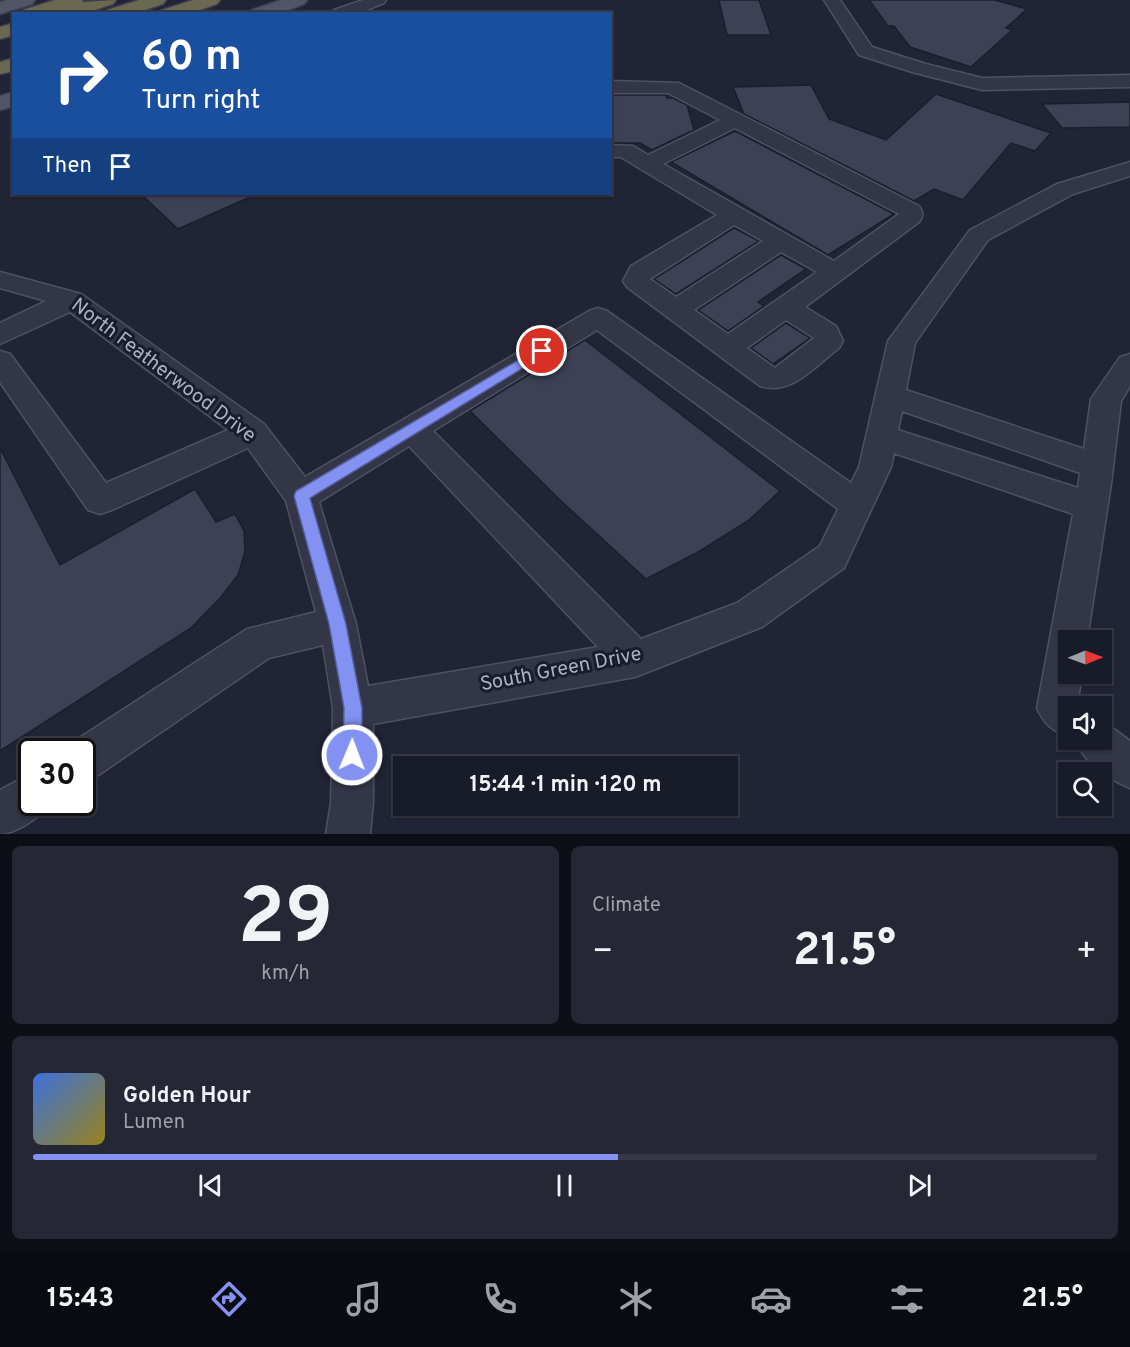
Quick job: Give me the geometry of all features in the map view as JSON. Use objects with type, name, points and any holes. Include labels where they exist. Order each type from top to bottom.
[{"type":"highway","points":[[36,12],[74,0]]},
{"type":"highway","points":[[69,12],[107,0]]},
{"type":"highway","points":[[120,12],[157,0]]},
{"type":"highway","points":[[175,12],[211,0]]},
{"type":"main road","points":[[0,8],[26,0]]},
{"type":"main road","points":[[265,12],[298,0]]},
{"type":"street","points":[[345,12],[378,0]]},
{"type":"street","points":[[832,0],[865,51],[919,68],[982,84],[1130,81]]},
{"type":"street","points":[[612,87],[672,87],[911,211],[911,217],[727,348]]},
{"type":"street","points":[[647,164],[735,120]]},
{"type":"street","points":[[612,152],[625,151],[835,273]]},
{"type":"street","name":"South Green Drive","points":[[353,708],[635,659],[749,615],[832,557],[875,467],[902,341],[979,235],[1065,189],[1130,169]]},
{"type":"street","points":[[734,214],[639,272],[636,281],[770,379],[780,379],[829,341],[826,333],[786,307]]},
{"type":"street","points":[[675,310],[780,242]]},
{"type":"street","name":"North Featherwood Drive","points":[[6,279],[72,300],[253,432],[301,496],[338,624],[353,708],[352,803],[348,834]]},
{"type":"street","points":[[0,334],[72,300]]},
{"type":"street","points":[[301,496],[598,317],[857,505]]},
{"type":"street","points":[[0,362],[100,500],[253,432]]},
{"type":"street","points":[[1070,630],[1106,399],[1130,364]]},
{"type":"street","points":[[890,396],[1097,466]]},
{"type":"street","points":[[411,429],[635,659]]},
{"type":"street","points":[[882,437],[1091,506]]},
{"type":"street","points":[[1020,483],[1029,443]]},
{"type":"street","points":[[96,751],[260,642],[338,624]]},
{"type":"street","points":[[1109,750],[1130,766]]},
{"type":"street","points":[[0,815],[18,803]]},
{"type":"building","points":[[719,0],[759,0],[771,35],[727,35]]},
{"type":"building","points":[[869,0],[995,0],[1027,9],[1006,28],[1012,30],[971,67],[910,47],[894,26],[888,26]]},
{"type":"building","points":[[811,85],[829,119],[886,140],[936,94],[1051,133],[1035,151],[1011,143],[963,200],[934,189],[914,201],[744,114],[733,87]]},
{"type":"building","points":[[612,95],[666,95],[667,98],[673,98],[687,105],[694,130],[652,150],[640,143],[612,143]]},
{"type":"building","points":[[1130,102],[1130,127],[1062,128],[1042,104]]},
{"type":"building","points":[[735,131],[894,214],[828,255],[671,162]]},
{"type":"building","points":[[142,195],[255,195],[178,229]]},
{"type":"building","points":[[734,228],[759,241],[676,294],[654,279]]},
{"type":"building","points":[[781,255],[806,269],[758,302],[764,306],[728,331],[698,310]]},
{"type":"building","points":[[786,323],[810,338],[773,364],[751,348]]},
{"type":"building","points":[[585,340],[780,491],[749,520],[700,551],[646,579],[560,500],[470,411]]},
{"type":"building","points":[[0,448],[60,565],[195,489],[216,522],[235,514],[244,531],[245,552],[238,575],[221,597],[191,628],[0,751]]},
{"type":"route","points":[[352,755],[353,708],[338,624],[301,496],[542,351]]}]
